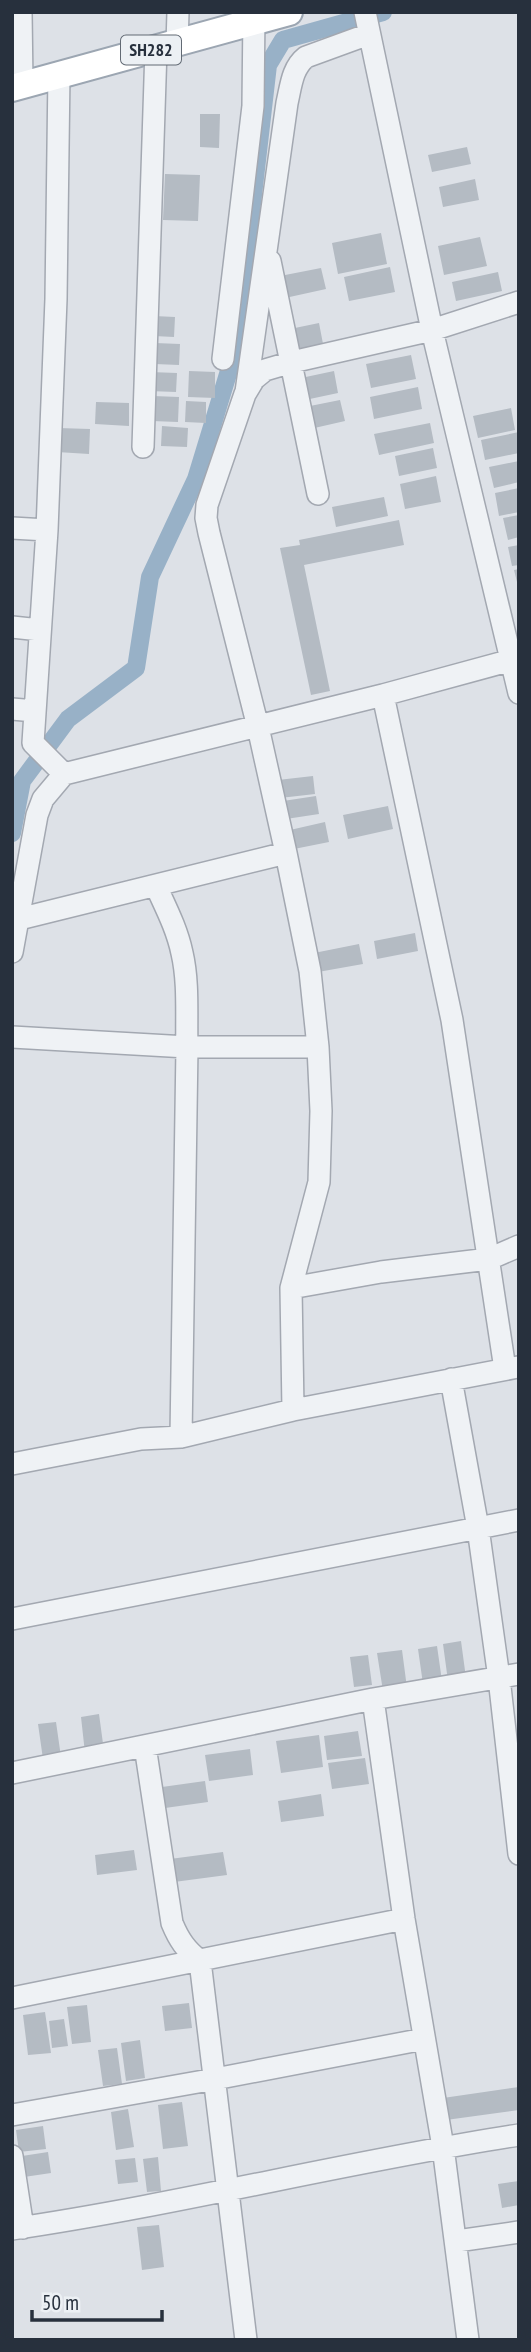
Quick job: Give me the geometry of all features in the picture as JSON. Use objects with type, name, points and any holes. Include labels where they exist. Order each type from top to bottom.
[{"type":"main road","name":"SH282","points":[[17,86],[167,47],[254,17],[289,12]]},
{"type":"street","points":[[17,86],[21,12]]},
{"type":"street","points":[[143,447],[167,47],[178,12]]},
{"type":"street","points":[[223,359],[253,106],[254,17]]},
{"type":"street","points":[[293,1410],[291,1288],[319,1182],[321,1111],[318,1047],[310,971],[286,853],[206,518],[207,505],[245,394],[287,103],[298,63],[368,26],[432,330],[515,659],[519,693]]},
{"type":"street","points":[[60,73],[56,299],[47,530],[33,743],[61,771]]},
{"type":"street","points":[[266,246],[318,494]]},
{"type":"street","points":[[245,394],[254,379],[265,370],[432,330],[519,302]]},
{"type":"street","points":[[12,528],[47,530]]},
{"type":"street","points":[[12,627],[40,630]]},
{"type":"street","points":[[12,952],[37,815],[43,799],[61,771],[258,727],[515,659]]},
{"type":"street","points":[[12,1465],[141,1438],[181,1437],[293,1410],[512,1368],[489,1259],[452,1020],[383,695]]},
{"type":"street","points":[[12,709],[35,711]]},
{"type":"street","points":[[19,919],[286,853]]},
{"type":"street","points":[[156,886],[176,929],[183,956],[187,1047],[181,1437]]},
{"type":"street","points":[[12,1037],[187,1047],[318,1047]]},
{"type":"street","points":[[291,1288],[381,1272],[489,1259],[519,1246]]},
{"type":"street","points":[[451,1380],[509,1676],[519,1854]]},
{"type":"street","points":[[12,1619],[519,1520]]},
{"type":"street","points":[[12,1773],[373,1699],[509,1676]]},
{"type":"street","points":[[373,1699],[404,1919],[457,2241],[468,2340]]},
{"type":"street","points":[[145,1746],[172,1923],[178,1940],[186,1951],[200,1961],[246,2340]]},
{"type":"street","points":[[12,1998],[404,1919]]},
{"type":"street","points":[[12,2115],[424,2039]]},
{"type":"street","points":[[12,2156],[18,2228],[228,2192],[443,2147],[519,2135]]},
{"type":"street","points":[[457,2241],[519,2232]]},
{"type":"building","points":[[200,114],[220,114],[219,148],[200,147]]},
{"type":"building","points":[[467,147],[471,164],[432,172],[428,155]]},
{"type":"building","points":[[165,174],[200,175],[198,221],[163,220]]},
{"type":"building","points":[[475,179],[479,200],[443,207],[439,187]]},
{"type":"building","points":[[381,233],[387,264],[338,274],[332,243]]},
{"type":"building","points":[[480,237],[487,266],[444,275],[438,246]]},
{"type":"building","points":[[390,267],[395,292],[349,301],[344,277]]},
{"type":"building","points":[[321,268],[326,289],[285,298],[280,276]]},
{"type":"building","points":[[498,272],[502,291],[456,301],[452,282]]},
{"type":"building","points":[[154,316],[175,317],[174,337],[154,336]]},
{"type":"building","points":[[319,323],[324,349],[295,355],[290,329]]},
{"type":"building","points":[[155,343],[180,344],[179,365],[155,364]]},
{"type":"building","points":[[411,355],[416,379],[371,388],[366,364]]},
{"type":"building","points":[[189,371],[215,372],[215,398],[188,397]]},
{"type":"building","points":[[334,371],[338,393],[305,400],[301,378]]},
{"type":"building","points":[[150,372],[177,373],[176,392],[149,391]]},
{"type":"building","points":[[418,387],[422,409],[374,419],[370,397]]},
{"type":"building","points":[[153,396],[179,397],[178,422],[152,421]]},
{"type":"building","points":[[340,400],[345,421],[310,429],[305,407]]},
{"type":"building","points":[[186,401],[206,402],[206,423],[185,422]]},
{"type":"building","points":[[96,402],[129,403],[129,426],[95,424]]},
{"type":"building","points":[[511,408],[515,430],[478,438],[473,416]]},
{"type":"building","points":[[430,423],[434,443],[379,455],[374,434]]},
{"type":"building","points":[[162,426],[188,428],[187,447],[161,446]]},
{"type":"building","points":[[58,428],[90,429],[89,454],[57,452]]},
{"type":"building","points":[[519,432],[519,453],[485,460],[481,440]]},
{"type":"building","points":[[433,448],[437,468],[399,476],[395,456]]},
{"type":"building","points":[[519,461],[519,482],[494,488],[489,467]]},
{"type":"building","points":[[436,476],[441,502],[405,509],[400,484]]},
{"type":"building","points":[[519,488],[519,512],[499,516],[495,493]]},
{"type":"building","points":[[384,497],[388,516],[336,527],[332,507]]},
{"type":"building","points":[[519,515],[519,537],[508,540],[503,518]]},
{"type":"building","points":[[399,520],[404,545],[304,565],[330,691],[311,695],[280,548],[300,545],[299,540]]},
{"type":"building","points":[[519,545],[519,565],[512,566],[508,547]]},
{"type":"building","points":[[519,569],[519,586],[518,586],[514,570]]},
{"type":"building","points":[[313,776],[315,794],[280,798],[278,780]]},
{"type":"building","points":[[316,796],[319,814],[286,819],[283,801]]},
{"type":"building","points":[[388,806],[393,829],[348,839],[343,815]]},
{"type":"building","points":[[325,822],[329,842],[294,849],[290,830]]},
{"type":"building","points":[[415,933],[418,951],[377,959],[374,941]]},
{"type":"building","points":[[359,944],[363,964],[318,972],[314,953]]},
{"type":"building","points":[[461,1641],[466,1678],[448,1681],[443,1644]]},
{"type":"building","points":[[437,1646],[442,1681],[423,1684],[418,1649]]},
{"type":"building","points":[[402,1650],[407,1688],[383,1691],[377,1653]]},
{"type":"building","points":[[368,1655],[372,1685],[354,1687],[350,1657]]},
{"type":"building","points":[[99,1714],[104,1751],[85,1753],[81,1717]]},
{"type":"building","points":[[56,1722],[61,1757],[43,1759],[38,1724]]},
{"type":"building","points":[[358,1731],[362,1756],[327,1760],[324,1736]]},
{"type":"building","points":[[319,1735],[323,1767],[281,1773],[276,1741]]},
{"type":"building","points":[[250,1749],[253,1775],[209,1781],[205,1755]]},
{"type":"building","points":[[365,1758],[369,1784],[332,1789],[328,1763]]},
{"type":"building","points":[[205,1781],[208,1802],[165,1808],[162,1787]]},
{"type":"building","points":[[321,1794],[324,1816],[281,1822],[278,1801]]},
{"type":"building","points":[[134,1850],[137,1870],[97,1875],[95,1855]]},
{"type":"building","points":[[223,1852],[227,1875],[174,1882],[170,1859]]},
{"type":"building","points":[[189,2003],[192,2028],[165,2031],[162,2006]]},
{"type":"building","points":[[87,2005],[91,2042],[72,2044],[67,2007]]},
{"type":"building","points":[[45,2012],[51,2053],[28,2055],[23,2015]]},
{"type":"building","points":[[64,2019],[68,2046],[52,2048],[49,2021]]},
{"type":"building","points":[[140,2040],[145,2078],[126,2081],[121,2043]]},
{"type":"building","points":[[117,2048],[122,2084],[103,2086],[98,2050]]},
{"type":"building","points":[[519,2087],[519,2110],[446,2120],[443,2098]]},
{"type":"building","points":[[182,2102],[188,2146],[163,2149],[158,2105]]},
{"type":"building","points":[[128,2109],[134,2147],[116,2150],[111,2112]]},
{"type":"building","points":[[43,2126],[46,2149],[19,2152],[16,2130]]},
{"type":"building","points":[[48,2152],[51,2173],[24,2177],[22,2156]]},
{"type":"building","points":[[158,2157],[161,2191],[147,2192],[143,2159]]},
{"type":"building","points":[[135,2158],[138,2182],[118,2184],[115,2160]]},
{"type":"building","points":[[519,2181],[519,2205],[502,2208],[498,2184]]},
{"type":"building","points":[[159,2225],[164,2267],[142,2270],[137,2227]]},
{"type":"waterway","points":[[12,833],[22,781],[68,719],[136,668],[150,577],[196,479],[235,351],[268,65],[283,40],[383,12]]}]
